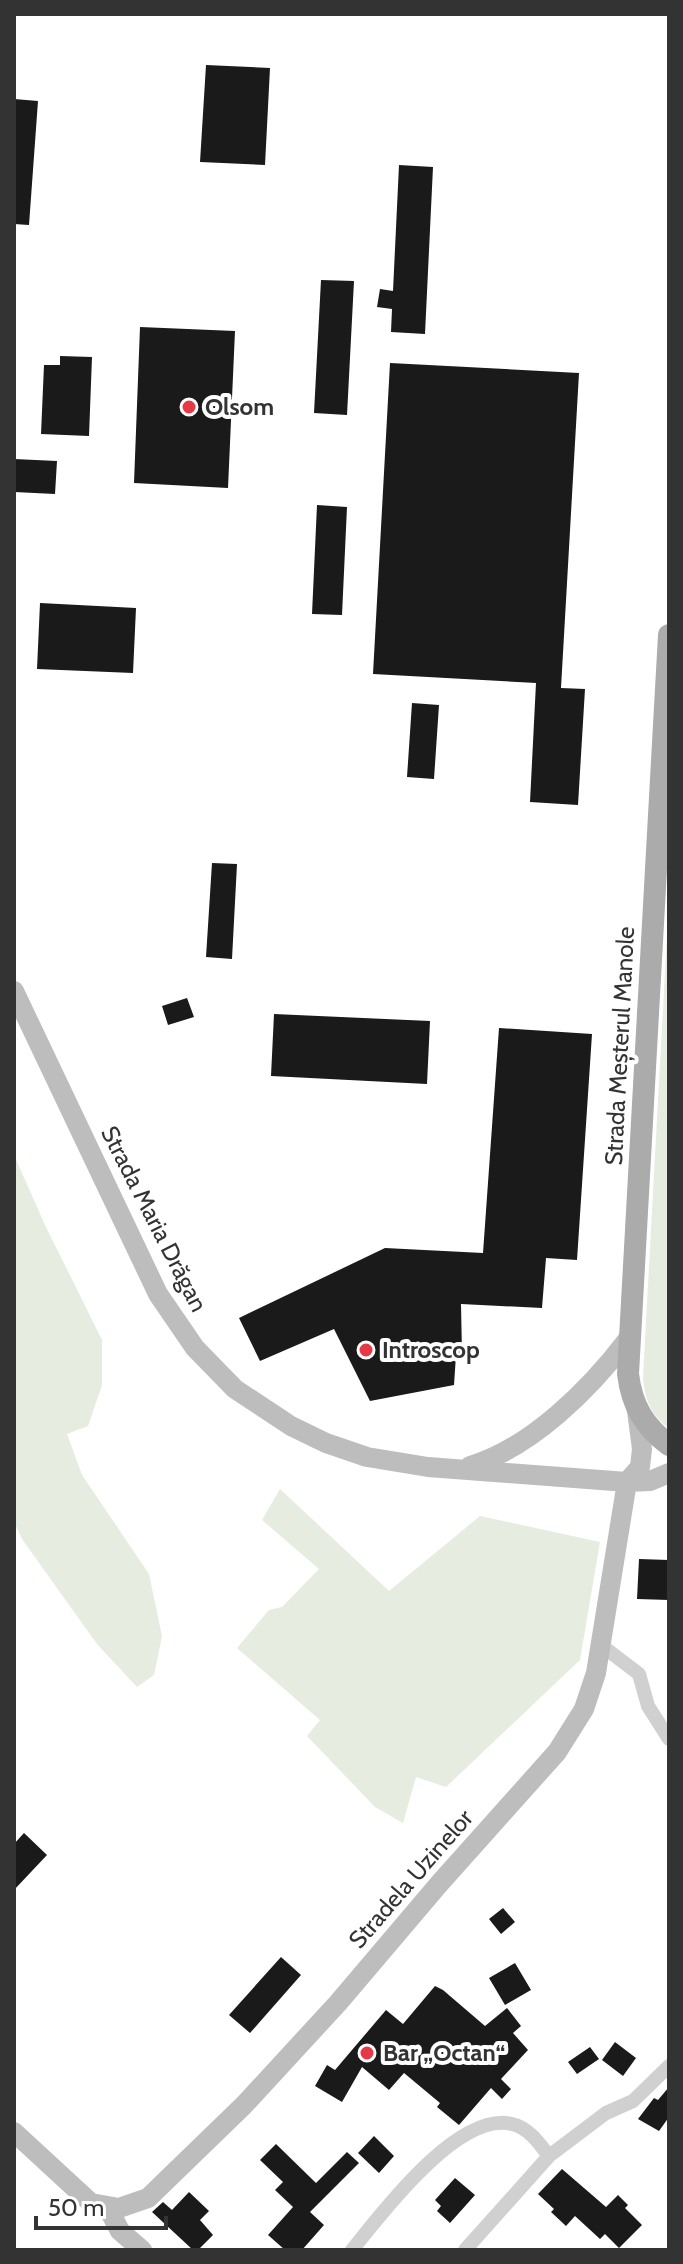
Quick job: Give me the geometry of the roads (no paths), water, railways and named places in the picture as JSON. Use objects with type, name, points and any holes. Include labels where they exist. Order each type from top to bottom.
[{"type":"main road","name":"Strada Meșterul Manole","points":[[669,635],[628,1339],[628,1374],[637,1411],[652,1432],[669,1445]]},
{"type":"main road","name":"Strada Maria Drăgan","points":[[14,991],[153,1284],[175,1323],[235,1389],[258,1406],[326,1443],[397,1463],[627,1482],[650,1481],[669,1473]]},
{"type":"main road","points":[[458,1470],[491,1460],[534,1432],[592,1381],[628,1339]]},
{"type":"main road","name":"Stradela Uzinelor","points":[[100,2205],[128,2206],[148,2198],[244,2105],[338,2003],[557,1752],[584,1709],[596,1673],[627,1482],[640,1467],[642,1449],[637,1411]]},
{"type":"main road","points":[[14,2132],[100,2205],[120,2231],[142,2250]]},
{"type":"street","points":[[601,1645],[639,1674],[648,1706],[669,1739]]},
{"type":"street","points":[[465,2250],[549,2156],[606,2113],[633,2101],[669,2066]]},
{"type":"street","points":[[352,2250],[417,2174],[450,2146],[478,2128],[495,2122],[512,2124],[526,2130],[549,2156]]},
{"type":"place","name":"Olsom","points":[[189,407]]},
{"type":"place","name":"Introscop","points":[[366,1350]]},
{"type":"place","name":"Bar „Octan“","points":[[367,2053]]}]
